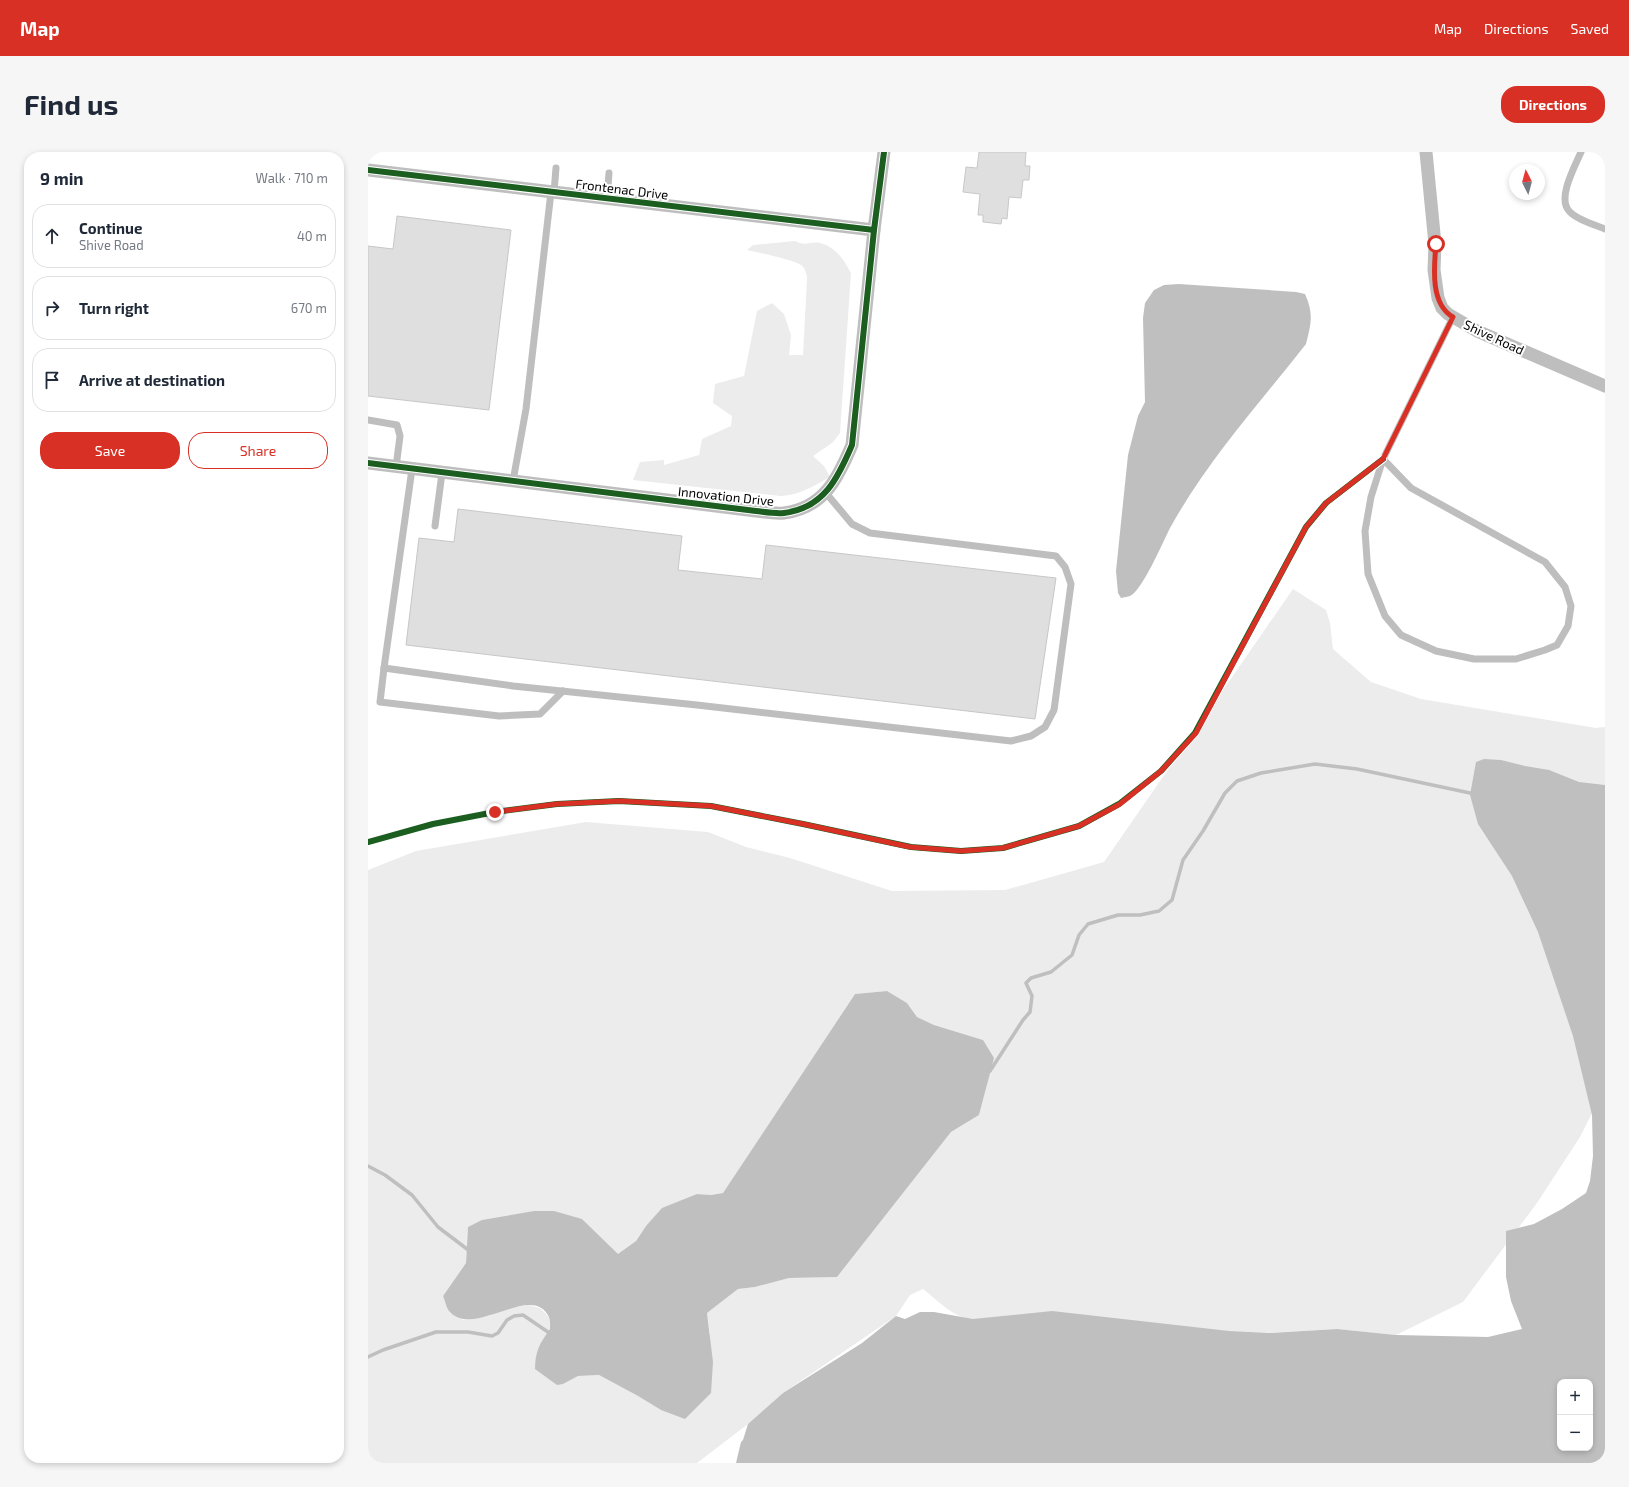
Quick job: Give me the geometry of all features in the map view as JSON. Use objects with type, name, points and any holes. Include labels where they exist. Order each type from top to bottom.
[{"type":"street","name":"Innovation Drive","points":[[368,463],[746,510],[783,513],[806,508],[826,492],[841,472],[852,445],[874,230],[884,152]]},
{"type":"street","name":"Shive Road","points":[[1426,152],[1436,244],[1434,270],[1438,298],[1442,308],[1453,317],[1477,331],[1605,386]]},
{"type":"street","name":"Frontenac Drive","points":[[368,170],[874,230]]},
{"type":"lane","points":[[1581,152],[1565,193],[1565,204],[1569,210],[1579,218],[1605,229]]},
{"type":"lane","points":[[513,482],[526,410],[556,168]]},
{"type":"lane","points":[[607,198],[609,173]]},
{"type":"lane","points":[[1383,459],[1411,488],[1545,562],[1565,587],[1571,606],[1568,626],[1557,645],[1516,659],[1474,658],[1436,651],[1401,635],[1385,616],[1368,574],[1365,531],[1371,496],[1383,459],[1453,317]]},
{"type":"lane","points":[[368,420],[397,425],[400,436],[396,467]]},
{"type":"lane","points":[[412,469],[380,702],[499,716],[540,714],[563,691]]},
{"type":"lane","points":[[435,526],[442,472]]},
{"type":"lane","points":[[384,668],[514,686],[1012,741],[1031,736],[1045,727],[1054,710],[1071,584],[1066,568],[1056,556],[870,533],[852,524],[826,492]]},
{"type":"shaded area","points":[[795,241],[802,244],[820,243],[826,245],[835,251],[851,273],[840,433],[832,443],[813,456],[824,466],[830,477],[800,492],[781,496],[633,480],[640,462],[664,460],[664,465],[699,455],[702,439],[731,426],[732,416],[713,403],[715,384],[744,376],[757,311],[772,303],[784,314],[791,335],[789,355],[803,355],[807,279],[805,269],[801,265],[775,256],[747,250],[753,245]]},
{"type":"shaded area","points":[[1179,284],[1296,292],[1305,294],[1311,313],[1309,331],[1306,344],[1234,433],[1200,479],[1170,528],[1152,565],[1140,585],[1130,596],[1121,598],[1118,593],[1116,571],[1128,455],[1138,416],[1145,402],[1143,318],[1145,303],[1154,290],[1164,285]]},
{"type":"shaded area","points":[[1293,589],[1326,610],[1330,623],[1333,649],[1371,682],[1421,699],[1596,728],[1605,727],[1605,1087],[1580,1137],[1537,1203],[1463,1302],[1396,1335],[1337,1329],[1245,1334],[969,1319],[957,1315],[939,1303],[923,1289],[910,1295],[896,1316],[783,1393],[748,1424],[697,1463],[368,1463],[368,870],[416,851],[586,822],[708,832],[746,847],[790,858],[892,891],[1005,890],[1104,862]],"holes":[[[887,991],[907,1003],[917,1017],[934,1025],[983,1040],[987,1084],[979,1115],[951,1132],[837,1277],[789,1278],[755,1287],[738,1289],[707,1313],[710,1334],[661,1410],[599,1375],[578,1376],[563,1384],[550,1330],[549,1317],[540,1308],[528,1305],[511,1308],[489,1316],[463,1320],[449,1310],[443,1296],[466,1263],[468,1227],[534,1211],[582,1219],[618,1255],[636,1241],[646,1226],[697,1194],[711,1195],[723,1193],[855,994]]]},
{"type":"shaded area","points":[[1484,759],[1501,760],[1549,770],[1579,782],[1605,785],[1605,1463],[736,1463],[741,1442],[748,1424],[783,1393],[862,1343],[896,1316],[905,1319],[920,1312],[934,1312],[973,1319],[1052,1311],[1229,1331],[1268,1333],[1337,1329],[1396,1335],[1488,1337],[1522,1329],[1511,1301],[1506,1277],[1506,1231],[1534,1224],[1562,1209],[1586,1193],[1590,1181],[1593,1156],[1592,1115],[1573,1036],[1538,932],[1512,876],[1478,824],[1470,795],[1476,762]]},
{"type":"shaded area","points":[[887,991],[907,1003],[917,1017],[934,1025],[983,1040],[994,1058],[979,1115],[951,1132],[837,1277],[789,1278],[755,1287],[738,1289],[707,1313],[713,1362],[711,1393],[685,1419],[661,1410],[599,1375],[578,1376],[563,1384],[557,1385],[535,1369],[536,1357],[539,1348],[550,1329],[549,1317],[541,1308],[530,1305],[516,1307],[473,1319],[460,1318],[449,1311],[443,1296],[466,1263],[468,1227],[482,1220],[534,1211],[554,1211],[582,1219],[618,1254],[636,1241],[646,1226],[662,1208],[697,1194],[711,1195],[723,1193],[855,994]]},
{"type":"building","points":[[979,152],[1026,152],[1025,166],[1030,166],[1029,180],[1023,180],[1021,198],[1009,197],[1007,219],[1002,218],[1001,224],[983,222],[983,215],[978,215],[980,194],[963,192],[966,167],[977,168]]},
{"type":"building","points":[[397,216],[511,230],[489,410],[368,396],[368,246],[393,249]]},
{"type":"building","points":[[458,509],[682,536],[678,570],[762,579],[766,545],[1056,578],[1035,719],[406,645],[419,538],[454,542]]},
{"type":"waterway","points":[[990,1071],[1023,1020],[1030,1012],[1032,996],[1026,983],[1031,978],[1051,972],[1072,955],[1079,935],[1088,924],[1118,915],[1140,915],[1159,911],[1172,900],[1183,860],[1203,831],[1225,793],[1237,781],[1261,773],[1315,764],[1357,769],[1470,793]]},
{"type":"waterway","points":[[368,1166],[385,1175],[412,1195],[438,1227],[467,1249]]},
{"type":"waterway","points":[[368,1357],[383,1350],[436,1332],[468,1332],[492,1336],[498,1333],[507,1320],[514,1316],[523,1315],[548,1332]]},
{"type":"cycle path","points":[[368,463],[770,513],[784,513],[798,510],[810,505],[828,490],[841,469],[852,445],[874,230],[884,152]]},
{"type":"cycle path","points":[[368,170],[874,230]]},
{"type":"cycle path","points":[[368,842],[433,824],[495,812],[557,804],[619,801],[711,806],[911,847],[961,851],[1003,848],[1079,826],[1119,804],[1161,771],[1195,733],[1306,527],[1326,503],[1383,459]]},
{"type":"route","points":[[495,812],[557,804],[620,801],[711,806],[910,847],[961,851],[1003,848],[1040,839],[1079,826],[1120,804],[1161,771],[1196,733],[1306,527],[1326,503],[1383,459],[1453,317],[1442,308],[1438,298],[1434,270],[1436,244]]}]
